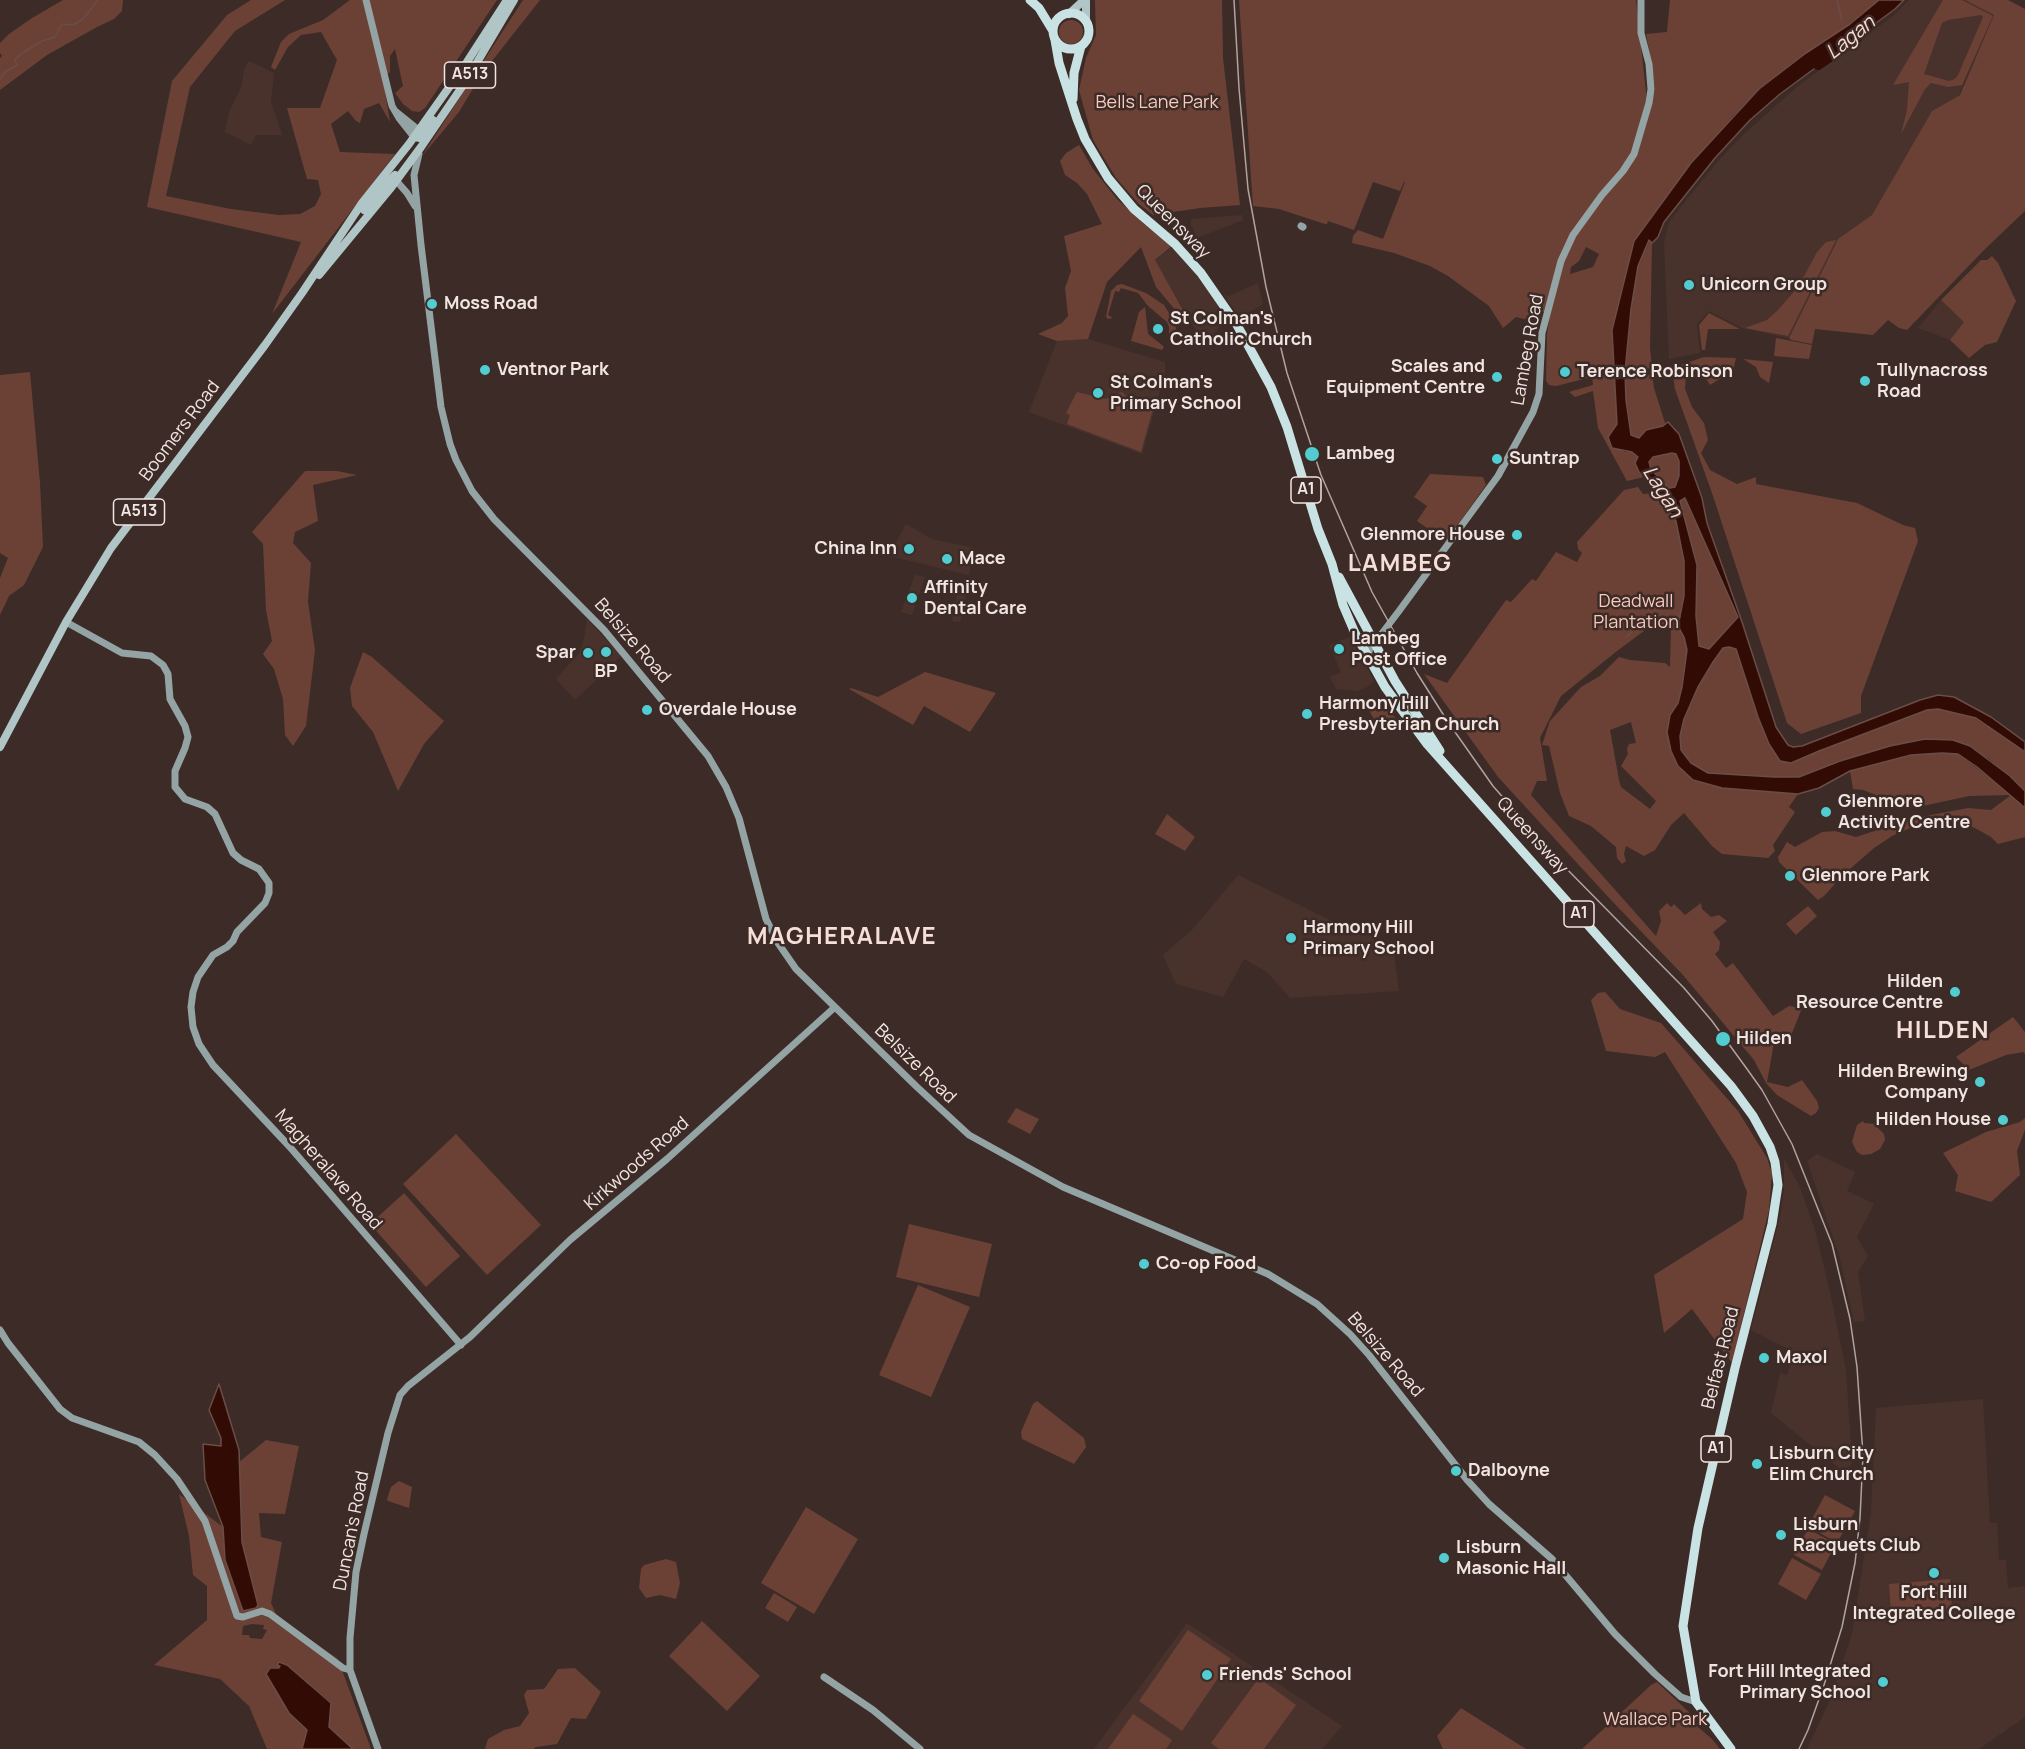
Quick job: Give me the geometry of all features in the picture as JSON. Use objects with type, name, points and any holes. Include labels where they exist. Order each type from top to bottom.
[{"type":"highway","points":[[1030,0],[1039,8],[1065,15],[1078,15],[1086,21]]},
{"type":"highway","name":"Queensway","points":[[1039,8],[1054,35],[1059,63],[1085,139],[1107,178],[1134,209],[1192,261],[1249,346],[1280,408],[1318,529],[1332,564],[1372,643],[1418,718],[1462,783]]},
{"type":"highway","name":"A1","points":[[1054,35],[1054,25],[1065,15]]},
{"type":"highway","name":"A1","points":[[1081,46],[1088,38],[1086,21]]},
{"type":"highway","points":[[1054,35],[1064,48],[1081,46]]},
{"type":"highway","name":"Queensway","points":[[1072,104],[1074,73],[1081,46]]},
{"type":"highway","name":"Queensway","points":[[1332,564],[1343,605],[1359,640],[1399,708],[1427,744],[1695,1046]]},
{"type":"highway","name":"Belfast Road","points":[[1695,1046],[1731,1086],[1760,1128],[1775,1162],[1778,1185],[1772,1224],[1735,1368],[1694,1550],[1683,1626],[1696,1702]]},
{"type":"highway","name":"A1","points":[[1696,1702],[1731,1749]]},
{"type":"main road","name":"A513","points":[[395,175],[419,134],[507,0]]},
{"type":"main road","name":"A513","points":[[395,175],[422,147],[484,52],[514,0]]},
{"type":"main road","name":"A1","points":[[1065,15],[1085,0]]},
{"type":"main road","name":"A1","points":[[1085,0],[1086,21]]},
{"type":"main road","name":"A513","points":[[419,134],[484,52]]},
{"type":"main road","name":"Boomers Road","points":[[0,747],[66,622],[111,548],[232,391],[346,228],[395,175]]},
{"type":"main road","name":"Boomers Road","points":[[302,293],[341,250],[395,175]]},
{"type":"street","points":[[366,0],[395,111],[419,134]]},
{"type":"street","name":"Lambeg Road","points":[[1372,643],[1384,632],[1498,476],[1533,412],[1539,394],[1542,333],[1561,261],[1573,235],[1634,154],[1641,123],[1649,103],[1651,89],[1641,33],[1641,2]]},
{"type":"street","name":"Belsize Road","points":[[419,134],[422,147],[414,168],[415,187],[441,407],[450,444],[463,474],[482,505],[494,519],[604,630],[708,756],[726,787],[739,818],[759,899],[772,933],[796,969],[953,1121],[975,1138],[1063,1187],[1268,1274],[1317,1304],[1357,1341],[1468,1481],[1489,1504],[1552,1559],[1615,1634],[1654,1674],[1682,1697],[1696,1702]]},
{"type":"street","points":[[395,175],[411,180],[415,187]]},
{"type":"street","name":"Belsize Road","points":[[395,175],[413,201],[417,211]]},
{"type":"street","name":"Magheralave Road","points":[[66,622],[122,653],[151,656],[164,665],[168,674],[170,699],[185,726],[188,737],[186,748],[175,771],[175,788],[185,799],[207,807],[216,814],[233,852],[241,860],[259,868],[269,883],[270,893],[265,903],[237,932],[233,941],[223,951],[213,955],[202,969],[195,984],[191,1006],[196,1036],[204,1053],[289,1146],[460,1345]]},
{"type":"street","points":[[1359,640],[1372,643],[1368,656]]},
{"type":"street","name":"Kirkwoods Road","points":[[460,1345],[570,1240],[684,1144],[835,1007]]},
{"type":"street","points":[[0,1330],[60,1409],[72,1418],[139,1442],[155,1455],[177,1479],[205,1521],[237,1616],[243,1617],[262,1611],[270,1614],[343,1668],[350,1670]]},
{"type":"street","name":"Duncan's Road","points":[[378,1749],[350,1670],[351,1621],[356,1572],[371,1501],[400,1395],[460,1345]]},
{"type":"street","points":[[824,1677],[873,1710],[920,1749]]},
{"type":"shaded area","points":[[1909,0],[1965,0],[1994,15],[1959,95],[1932,111],[1872,215],[1838,239],[1789,338],[1742,328],[1709,311],[1697,324],[1700,353],[1669,359],[1664,243],[1672,218],[1718,161],[1742,136],[1798,86],[1893,16]]},
{"type":"shaded area","points":[[249,61],[274,73],[271,101],[282,135],[256,135],[251,145],[225,132],[229,112],[241,88],[244,70]]},
{"type":"shaded area","points":[[1242,215],[1243,220],[1197,238],[1191,225],[1191,219]]},
{"type":"shaded area","points":[[1172,247],[1196,272],[1225,317],[1224,323],[1204,344],[1155,261]]},
{"type":"shaded area","points":[[1258,283],[1263,304],[1240,318],[1224,295],[1229,296]]},
{"type":"shaded area","points":[[1941,300],[1965,322],[1950,340],[1918,328]]},
{"type":"shaded area","name":"St Colman's Primary School","points":[[1088,339],[1165,362],[1165,373],[1142,454],[1029,412],[1057,341]]},
{"type":"shaded area","points":[[906,524],[932,539],[974,548],[969,575],[889,556]]},
{"type":"shaded area","points":[[915,575],[925,577],[912,615],[901,612]]},
{"type":"shaded area","points":[[959,583],[972,586],[967,591],[960,622],[952,621]]},
{"type":"shaded area","points":[[587,619],[621,656],[575,700],[556,679],[579,653]]},
{"type":"shaded area","points":[[1350,637],[1373,679],[1367,687],[1357,691],[1336,689],[1330,677],[1341,672],[1329,645]]},
{"type":"shaded area","name":"Harmony Hill Primary School","points":[[1238,875],[1346,928],[1348,925],[1393,946],[1399,991],[1290,998],[1267,972],[1244,959],[1223,997],[1176,984],[1163,955],[1192,930]]},
{"type":"shaded area","points":[[1817,1154],[1855,1172],[1847,1191],[1874,1204],[1857,1237],[1868,1256],[1858,1272],[1865,1321],[1854,1322],[1839,1255],[1807,1161]]},
{"type":"shaded area","points":[[1784,1158],[1799,1185],[1815,1230],[1846,1370],[1852,1463],[1845,1473],[1771,1413],[1780,1373],[1787,1375],[1794,1352],[1751,1330],[1781,1213]]},
{"type":"shaded area","name":"Fort Hill Integrated College","points":[[1983,1399],[1990,1523],[1997,1523],[1999,1560],[2006,1560],[2008,1588],[2025,1586],[2025,1717],[1979,1749],[1807,1749],[1830,1700],[1852,1634],[1871,1512],[1876,1408]]},
{"type":"shaded area","name":"Friends' School","points":[[1187,1623],[1342,1726],[1322,1749],[1094,1749]]},
{"type":"green space","points":[[63,0],[123,0],[122,11],[114,19],[47,55],[0,90],[0,58],[2,56],[0,43],[32,18]]},
{"type":"green space","points":[[251,0],[285,0],[235,31],[190,87],[166,196],[231,209],[279,215],[300,214],[315,206],[321,194],[318,180],[307,179],[287,108],[320,108],[337,60],[321,32],[301,35],[288,47],[275,70],[271,67],[281,42],[289,34],[323,20],[350,0],[497,0],[425,108],[419,112],[412,111],[395,93],[403,86],[395,49],[390,56],[390,72],[383,78],[390,122],[379,103],[364,109],[360,123],[348,111],[331,124],[340,152],[395,154],[272,314],[301,242],[147,207],[172,81],[227,15]]},
{"type":"green space","points":[[523,0],[540,0],[481,75],[459,112],[422,156]]},
{"type":"green space","name":"Bells Lane Park","points":[[1095,0],[1222,0],[1223,58],[1240,205],[1153,215],[1138,203],[1116,178],[1093,140],[1079,90],[1086,58],[1096,35]]},
{"type":"green space","points":[[1239,0],[1636,0],[1647,101],[1650,102],[1655,90],[1646,34],[1667,32],[1670,0],[1879,0],[1850,24],[1806,53],[1759,89],[1731,118],[1634,241],[1612,330],[1617,424],[1624,452],[1632,452],[1638,457],[1639,472],[1644,477],[1627,481],[1598,428],[1593,391],[1575,397],[1569,392],[1593,385],[1592,377],[1556,386],[1549,385],[1546,381],[1550,313],[1537,311],[1531,318],[1516,317],[1503,328],[1489,306],[1448,276],[1430,266],[1394,253],[1352,243],[1353,236],[1358,230],[1383,239],[1405,182],[1400,191],[1373,182],[1354,230],[1328,221],[1325,224],[1279,209],[1253,206]],"holes":[[[1586,247],[1599,254],[1593,267],[1570,274],[1571,267],[1579,261]]]},
{"type":"green space","points":[[1943,0],[1962,0],[1993,16],[1962,85],[1948,87],[1931,83],[1925,89],[1901,134],[1907,110],[1909,82],[1893,85]],"holes":[[[1981,15],[1983,17],[1955,79],[1949,81],[1924,74],[1942,23]]]},
{"type":"green space","points":[[1965,0],[2008,0],[2025,9],[2025,211],[1907,330],[1899,328],[1888,320],[1873,335],[1815,329],[1812,344],[1791,340],[1789,338],[1838,239],[1872,215],[1932,111],[1960,95],[1994,15]]},
{"type":"green space","points":[[1066,20],[1076,20],[1083,27],[1083,37],[1076,44],[1066,44],[1059,37],[1059,27]]},
{"type":"green space","points":[[1079,145],[1093,169],[1117,199],[1172,246],[1155,260],[1188,319],[1186,323],[1156,287],[1141,247],[1107,282],[1088,339],[1057,341],[1038,334],[1062,323],[1068,316],[1065,288],[1071,271],[1064,236],[1102,224],[1087,194],[1065,175],[1060,161],[1066,153]]},
{"type":"green space","points":[[1650,240],[1652,243],[1650,348],[1652,368],[1625,372],[1638,266]]},
{"type":"green space","points":[[1836,240],[1788,336],[1745,328],[1767,320],[1778,310],[1799,286],[1817,252],[1826,242]]},
{"type":"green space","points":[[1992,256],[1998,263],[2016,301],[1997,342],[1985,345],[1969,358],[1950,340],[1964,322],[1941,300],[1981,260],[1987,260]]},
{"type":"green space","points":[[1122,284],[1146,293],[1164,305],[1175,323],[1177,333],[1174,342],[1169,343],[1167,322],[1148,306],[1138,293],[1121,288],[1119,292],[1115,291],[1108,315],[1113,318],[1106,317],[1111,291],[1117,285]]},
{"type":"green space","points":[[1145,307],[1148,334],[1164,347],[1162,350],[1131,341],[1139,312]]},
{"type":"green space","points":[[1709,313],[1740,329],[1708,329],[1705,350],[1702,350],[1699,325]]},
{"type":"green space","points":[[1776,338],[1812,345],[1809,359],[1774,356]]},
{"type":"green space","points":[[1704,357],[1736,358],[1733,371],[1710,385],[1703,374],[1686,376],[1685,389],[1692,407],[1704,423],[1708,440],[1701,453],[1710,470],[1737,484],[1756,477],[1756,484],[1857,503],[1903,525],[1915,528],[1918,541],[1861,696],[1861,713],[1801,734],[1787,723],[1713,496],[1675,389],[1672,368]]},
{"type":"green space","points":[[1743,359],[1773,362],[1769,383],[1760,377],[1756,367]]},
{"type":"green space","points":[[30,372],[43,547],[24,585],[9,596],[0,615],[0,578],[8,558],[0,553],[0,375]]},
{"type":"green space","points":[[1652,374],[1665,423],[1664,426],[1639,439],[1631,435],[1625,378]]},
{"type":"green space","points":[[1077,392],[1105,399],[1122,392],[1132,402],[1141,403],[1146,407],[1154,405],[1141,452],[1067,424],[1070,415],[1066,413]]},
{"type":"green space","points":[[1676,454],[1679,461],[1679,476],[1675,488],[1666,486],[1651,469],[1649,462],[1653,457]]},
{"type":"green space","points":[[305,471],[337,471],[357,475],[313,485],[318,521],[295,532],[293,543],[311,563],[308,602],[315,650],[306,726],[293,746],[285,735],[283,699],[274,669],[263,654],[272,641],[266,610],[263,544],[252,532]]},
{"type":"green space","points":[[1430,474],[1483,477],[1486,485],[1446,541],[1417,521],[1427,506],[1414,497]]},
{"type":"green space","name":"Deadwall Plantation","points":[[1638,487],[1643,494],[1656,493],[1676,521],[1684,561],[1684,596],[1678,626],[1687,650],[1682,687],[1678,703],[1670,715],[1667,732],[1671,751],[1678,766],[1722,788],[1798,794],[1789,807],[1795,812],[1773,845],[1775,851],[1768,858],[1722,854],[1712,846],[1684,813],[1671,825],[1655,850],[1644,856],[1626,846],[1624,854],[1626,861],[1622,864],[1617,858],[1616,847],[1591,826],[1569,816],[1560,793],[1549,746],[1542,745],[1550,721],[1581,687],[1600,676],[1619,657],[1665,663],[1670,667],[1671,626],[1652,625],[1561,696],[1540,738],[1547,781],[1537,781],[1531,795],[1656,936],[1661,921],[1659,911],[1667,903],[1671,907],[1674,904],[1685,915],[1701,903],[1702,909],[1711,917],[1719,915],[1727,921],[1713,932],[1720,942],[1719,950],[1715,954],[1726,968],[1733,963],[1773,1016],[1789,1006],[1802,1008],[1787,1046],[1774,1043],[1767,1082],[1788,1087],[1802,1080],[1817,1101],[1819,1108],[1811,1116],[1777,1095],[1766,1083],[1754,1060],[1683,975],[1498,777],[1424,674],[1447,683],[1506,600],[1511,602],[1532,579],[1536,581],[1556,552],[1577,562],[1582,553],[1578,549],[1577,542],[1624,490]],"holes":[[[1631,722],[1636,743],[1629,744],[1628,754],[1621,766],[1656,801],[1650,809],[1621,787],[1610,730]]]},
{"type":"green space","points":[[1685,498],[1738,617],[1709,650],[1699,646],[1696,616],[1697,565],[1680,501]]},
{"type":"green space","points":[[1723,648],[1736,649],[1743,664],[1758,717],[1791,763],[1927,710],[1938,709],[1976,718],[2025,752],[2025,791],[1988,758],[1925,739],[1890,746],[1840,761],[1799,777],[1708,773],[1691,763],[1681,750],[1680,736],[1684,719],[1698,687]]},
{"type":"green space","points":[[363,652],[372,657],[444,721],[424,744],[398,791],[373,732],[352,706],[350,688]]},
{"type":"green space","points":[[925,672],[996,693],[970,732],[924,706],[913,725],[849,689],[878,697]]},
{"type":"green space","points":[[1378,698],[1398,721],[1382,733],[1367,707],[1369,701]]},
{"type":"green space","points":[[1958,754],[2012,795],[2025,808],[2025,837],[1998,844],[1975,828],[1958,822],[1942,822],[1910,828],[1874,848],[1818,900],[1779,862],[1778,857],[1787,842],[1795,847],[1822,832],[1835,831],[1856,837],[1915,818],[1968,808],[1991,810],[2011,795],[1969,796],[1918,807],[1853,789],[1850,771],[1911,755]]},
{"type":"green space","points":[[1167,814],[1195,837],[1185,851],[1155,834]]},
{"type":"green space","points":[[1808,906],[1817,916],[1796,935],[1786,924]]},
{"type":"green space","points":[[1605,992],[1620,1009],[1661,1023],[1738,1111],[1767,1158],[1772,1173],[1769,1210],[1732,1363],[1692,1309],[1664,1333],[1654,1275],[1743,1219],[1747,1192],[1736,1163],[1665,1052],[1655,1057],[1606,1051],[1591,1000],[1598,993]]},
{"type":"green space","points":[[2013,1017],[2025,1032],[2025,1054],[2023,1052],[2006,1055],[1969,1070],[1956,1057]]},
{"type":"green space","points":[[1016,1108],[1039,1119],[1030,1134],[1007,1122]]},
{"type":"green space","points":[[2025,1118],[2025,1130],[2017,1151],[2020,1175],[1991,1202],[1955,1191],[1958,1175],[1943,1153],[1986,1132],[2020,1122]]},
{"type":"green space","points":[[1863,1121],[1874,1124],[1884,1134],[1885,1140],[1880,1149],[1871,1154],[1862,1155],[1857,1152],[1852,1142],[1857,1125]]},
{"type":"green space","points":[[456,1134],[541,1225],[487,1275],[403,1184]]},
{"type":"green space","points":[[404,1193],[460,1256],[426,1287],[370,1224]]},
{"type":"green space","points":[[909,1224],[992,1244],[979,1297],[896,1277]]},
{"type":"green space","points":[[918,1285],[970,1307],[931,1397],[879,1375]]},
{"type":"green space","points":[[1037,1401],[1084,1438],[1086,1447],[1074,1464],[1022,1439],[1021,1432],[1033,1404]]},
{"type":"green space","points":[[266,1440],[299,1446],[285,1514],[259,1513],[261,1537],[282,1542],[271,1603],[277,1616],[338,1659],[371,1749],[353,1749],[329,1727],[331,1702],[287,1665],[279,1662],[279,1668],[272,1667],[266,1674],[289,1713],[307,1730],[302,1749],[267,1749],[249,1706],[220,1679],[154,1665],[207,1620],[207,1586],[193,1575],[189,1536],[179,1494],[223,1527],[225,1560],[243,1611],[256,1608],[258,1605],[242,1542],[238,1463]],"holes":[[[264,1625],[263,1629],[267,1630],[262,1639],[242,1635],[243,1626]]]},
{"type":"green space","points":[[399,1481],[412,1487],[409,1508],[387,1499],[391,1487]]},
{"type":"green space","points":[[1825,1495],[1855,1511],[1837,1543],[1808,1526]]},
{"type":"green space","points":[[806,1507],[858,1539],[814,1614],[761,1583]]},
{"type":"green space","points":[[1808,1529],[1836,1544],[1822,1570],[1794,1555]]},
{"type":"green space","points":[[1792,1558],[1821,1574],[1806,1600],[1778,1584]]},
{"type":"green space","points":[[666,1559],[676,1562],[680,1583],[676,1599],[660,1595],[646,1598],[639,1588],[641,1569],[644,1565]]},
{"type":"green space","points":[[1950,1579],[1952,1608],[1891,1613],[1889,1584]]},
{"type":"green space","points":[[774,1593],[797,1607],[788,1622],[765,1608]]},
{"type":"green space","points":[[702,1621],[760,1676],[727,1711],[669,1656]]},
{"type":"green space","points":[[1188,1630],[1231,1659],[1182,1731],[1139,1701]]},
{"type":"green space","points":[[575,1668],[601,1692],[586,1719],[571,1718],[557,1744],[533,1749],[485,1749],[488,1739],[504,1730],[520,1726],[529,1713],[524,1695],[527,1690],[544,1689],[558,1669]]},
{"type":"green space","points":[[1259,1678],[1296,1705],[1264,1749],[1219,1749],[1211,1743]]},
{"type":"green space","name":"Wallace Park","points":[[1657,1682],[1693,1716],[1698,1727],[1720,1749],[1582,1749],[1651,1685]]},
{"type":"green space","points":[[1461,1708],[1526,1749],[1443,1749],[1437,1736]]},
{"type":"green space","points":[[1133,1714],[1172,1740],[1166,1749],[1108,1749]]},
{"type":"water","points":[[1879,0],[1904,0],[1780,94],[1750,120],[1715,158],[1664,222],[1658,237],[1652,243],[1649,240],[1638,266],[1625,372],[1631,435],[1639,438],[1646,430],[1663,426],[1668,422],[1679,434],[1776,727],[1788,745],[1802,746],[1938,695],[1954,697],[1991,717],[2025,742],[2025,752],[1976,718],[1938,709],[1927,710],[1791,763],[1780,761],[1769,744],[1758,717],[1736,649],[1729,647],[1723,648],[1698,687],[1684,719],[1680,736],[1681,750],[1691,763],[1708,773],[1799,777],[1840,761],[1890,746],[1925,739],[1953,740],[1970,746],[2010,776],[2025,791],[2025,808],[1977,767],[1958,754],[1911,755],[1850,771],[1819,788],[1798,794],[1722,788],[1693,780],[1678,766],[1671,751],[1667,732],[1670,715],[1678,703],[1682,687],[1687,650],[1678,626],[1684,596],[1684,561],[1676,521],[1656,493],[1656,487],[1639,472],[1635,463],[1638,457],[1632,452],[1612,448],[1608,437],[1617,424],[1612,330],[1634,241],[1691,163],[1759,89],[1806,53],[1850,24]],"holes":[[[1676,454],[1679,461],[1679,476],[1675,487],[1670,488],[1651,469],[1649,462],[1653,457]],[[1685,498],[1738,617],[1709,649],[1699,646],[1696,616],[1697,565],[1680,501]]]},
{"type":"water","points":[[219,1384],[239,1450],[242,1542],[258,1605],[256,1608],[243,1611],[225,1560],[223,1527],[205,1480],[203,1444],[221,1446],[221,1438],[209,1410]]},
{"type":"water","points":[[279,1662],[287,1665],[331,1703],[329,1727],[353,1749],[302,1749],[307,1730],[289,1713],[266,1674],[270,1668],[279,1668],[280,1666],[277,1665]]},
{"type":"waterway","points":[[0,79],[5,72],[17,65],[15,60],[22,53],[42,41],[55,37],[62,24],[73,25],[83,19],[98,0]]},
{"type":"waterway","points":[[1837,0],[1842,20]]},
{"type":"waterway","name":"Lagan","points":[[1818,65],[1856,39],[1867,27]]},
{"type":"waterway","points":[[1637,628],[1648,623],[1680,617]]},
{"type":"waterway","points":[[1626,637],[1632,632]]},
{"type":"railway","points":[[1234,0],[1248,189],[1266,287],[1287,373],[1321,475],[1372,592],[1417,673],[1493,786],[1555,857],[1684,988],[1712,1021],[1762,1090],[1792,1144],[1832,1244],[1850,1319],[1857,1367],[1863,1455],[1860,1518],[1855,1563],[1842,1627],[1824,1685],[1799,1749]]},
{"type":"place","name":"Unicorn Group","points":[[1689,285]]},
{"type":"place","name":"Moss Road","points":[[432,304]]},
{"type":"place","name":"St Colman's Catholic Church","points":[[1158,329]]},
{"type":"place","name":"Ventnor Park","points":[[485,370]]},
{"type":"place","name":"Terence Robinson","points":[[1565,372]]},
{"type":"place","name":"Scales and Equipment Centre","points":[[1497,377]]},
{"type":"place","name":"Tullynacross Road","points":[[1865,381]]},
{"type":"place","name":"St Colman's Primary School","points":[[1098,393]]},
{"type":"place","name":"Lambeg","points":[[1312,454]]},
{"type":"place","name":"Suntrap","points":[[1497,459]]},
{"type":"place","name":"Glenmore House","points":[[1517,535]]},
{"type":"place","name":"China Inn","points":[[909,549]]},
{"type":"place","name":"Mace","points":[[947,559]]},
{"type":"place","name":"Affinity Dental Care","points":[[912,598]]},
{"type":"place","name":"Lambeg Post Office","points":[[1339,649]]},
{"type":"place","name":"BP","points":[[606,652]]},
{"type":"place","name":"Spar","points":[[588,653]]},
{"type":"place","name":"Overdale House","points":[[647,710]]},
{"type":"place","name":"Harmony Hill Presbyterian Church","points":[[1307,714]]},
{"type":"place","name":"Glenmore Activity Centre","points":[[1826,812]]},
{"type":"place","name":"Glenmore Park","points":[[1790,876]]},
{"type":"place","name":"Harmony Hill Primary School","points":[[1291,938]]},
{"type":"place","name":"Hilden Resource Centre","points":[[1955,992]]},
{"type":"place","name":"Hilden","points":[[1723,1039]]},
{"type":"place","name":"Hilden Brewing Company","points":[[1980,1082]]},
{"type":"place","name":"Hilden House","points":[[2003,1120]]},
{"type":"place","name":"Co-op Food","points":[[1144,1264]]},
{"type":"place","name":"Maxol","points":[[1764,1358]]},
{"type":"place","name":"Lisburn City Elim Church","points":[[1757,1464]]},
{"type":"place","name":"Dalboyne","points":[[1456,1471]]},
{"type":"place","name":"Lisburn Racquets Club","points":[[1781,1535]]},
{"type":"place","name":"Lisburn Masonic Hall","points":[[1444,1558]]},
{"type":"place","name":"Fort Hill Integrated College","points":[[1934,1573]]},
{"type":"place","name":"Friends' School","points":[[1207,1675]]},
{"type":"place","name":"Fort Hill Integrated Primary School","points":[[1883,1682]]},
{"type":"district","name":"LAMBEG","points":[[1400,564]]},
{"type":"district","name":"MAGHERALAVE","points":[[842,937]]},
{"type":"district","name":"HILDEN","points":[[1943,1031]]}]
